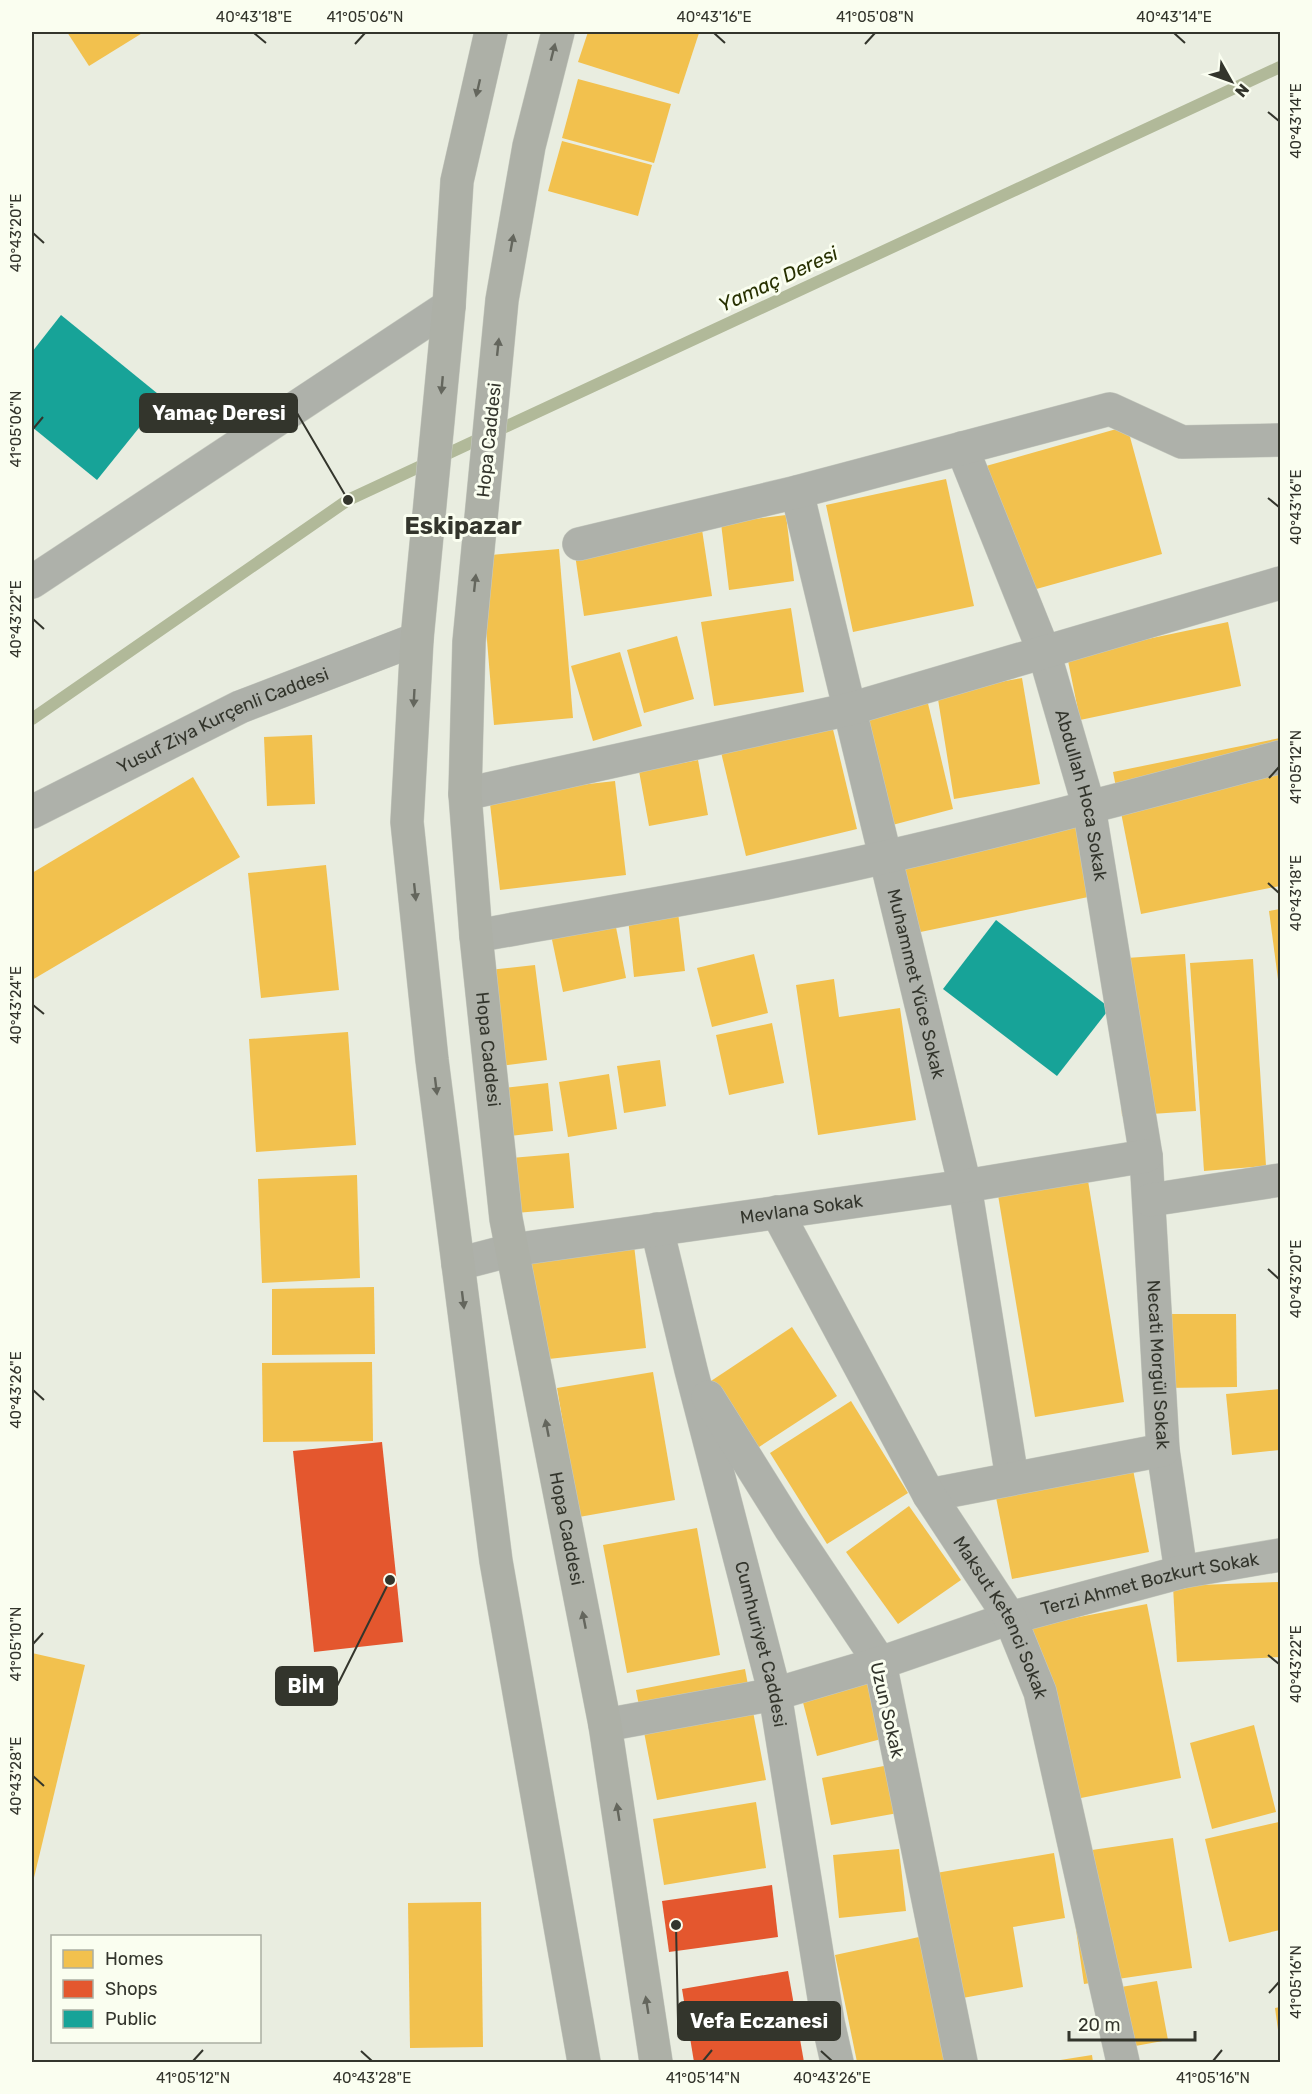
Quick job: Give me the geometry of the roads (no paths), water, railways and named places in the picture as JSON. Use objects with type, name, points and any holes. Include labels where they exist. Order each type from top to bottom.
[{"type":"main road","points":[[491,32],[457,181],[449,306],[417,639],[407,822],[432,1060],[496,1561],[584,2062]]},
{"type":"main road","name":"Hopa Caddesi","points":[[558,32],[530,146],[502,300],[469,642],[465,794],[476,936],[506,1219],[605,1725],[656,2062]]},
{"type":"street","points":[[32,582],[449,306]]},
{"type":"street","points":[[579,544],[797,492],[1110,409],[1182,442],[1281,440]]},
{"type":"street","name":"Abdullah Hoca Sokak","points":[[962,448],[1044,652],[1089,807],[1146,1156]]},
{"type":"street","name":"Muhammet Yüce Sokak","points":[[797,492],[965,1186],[1012,1478]]},
{"type":"street","points":[[465,794],[850,709],[1281,583]]},
{"type":"street","name":"Yusuf Ziya Kurçenli Caddesi","points":[[32,812],[240,707],[417,639]]},
{"type":"street","points":[[476,936],[765,883],[885,857],[1281,757]]},
{"type":"street","name":"Mevlana Sokak","points":[[458,1264],[512,1250],[965,1186],[1146,1156]]},
{"type":"street","name":"Necati Morgül Sokak","points":[[1146,1156],[1163,1450],[1180,1572]]},
{"type":"street","points":[[1150,1200],[1281,1180]]},
{"type":"street","name":"Maksut Ketenci Sokak","points":[[777,1212],[929,1495],[1010,1618],[1040,1692],[1123,2062]]},
{"type":"street","name":"Cumhuriyet Caddesi","points":[[657,1229],[691,1370],[776,1694],[826,2010],[837,2062]]},
{"type":"street","name":"Uzun Sokak","points":[[691,1370],[790,1528],[880,1663],[961,2062]]},
{"type":"street","points":[[929,1495],[1163,1450]]},
{"type":"street","name":"Terzi Ahmet Bozkurt Sokak","points":[[605,1725],[776,1694],[880,1663],[1010,1618],[1180,1572],[1281,1555]]},
{"type":"waterway","name":"Yamaç Deresi","points":[[32,719],[348,500],[1280,67]]},
{"type":"place","name":"Yamaç Deresi","points":[[348,500]]},
{"type":"place","name":"BİM","points":[[390,1580]]},
{"type":"place","name":"Vefa Eczanesi","points":[[676,1925]]},
{"type":"district","name":"Eskipazar","points":[[463,526]]}]
